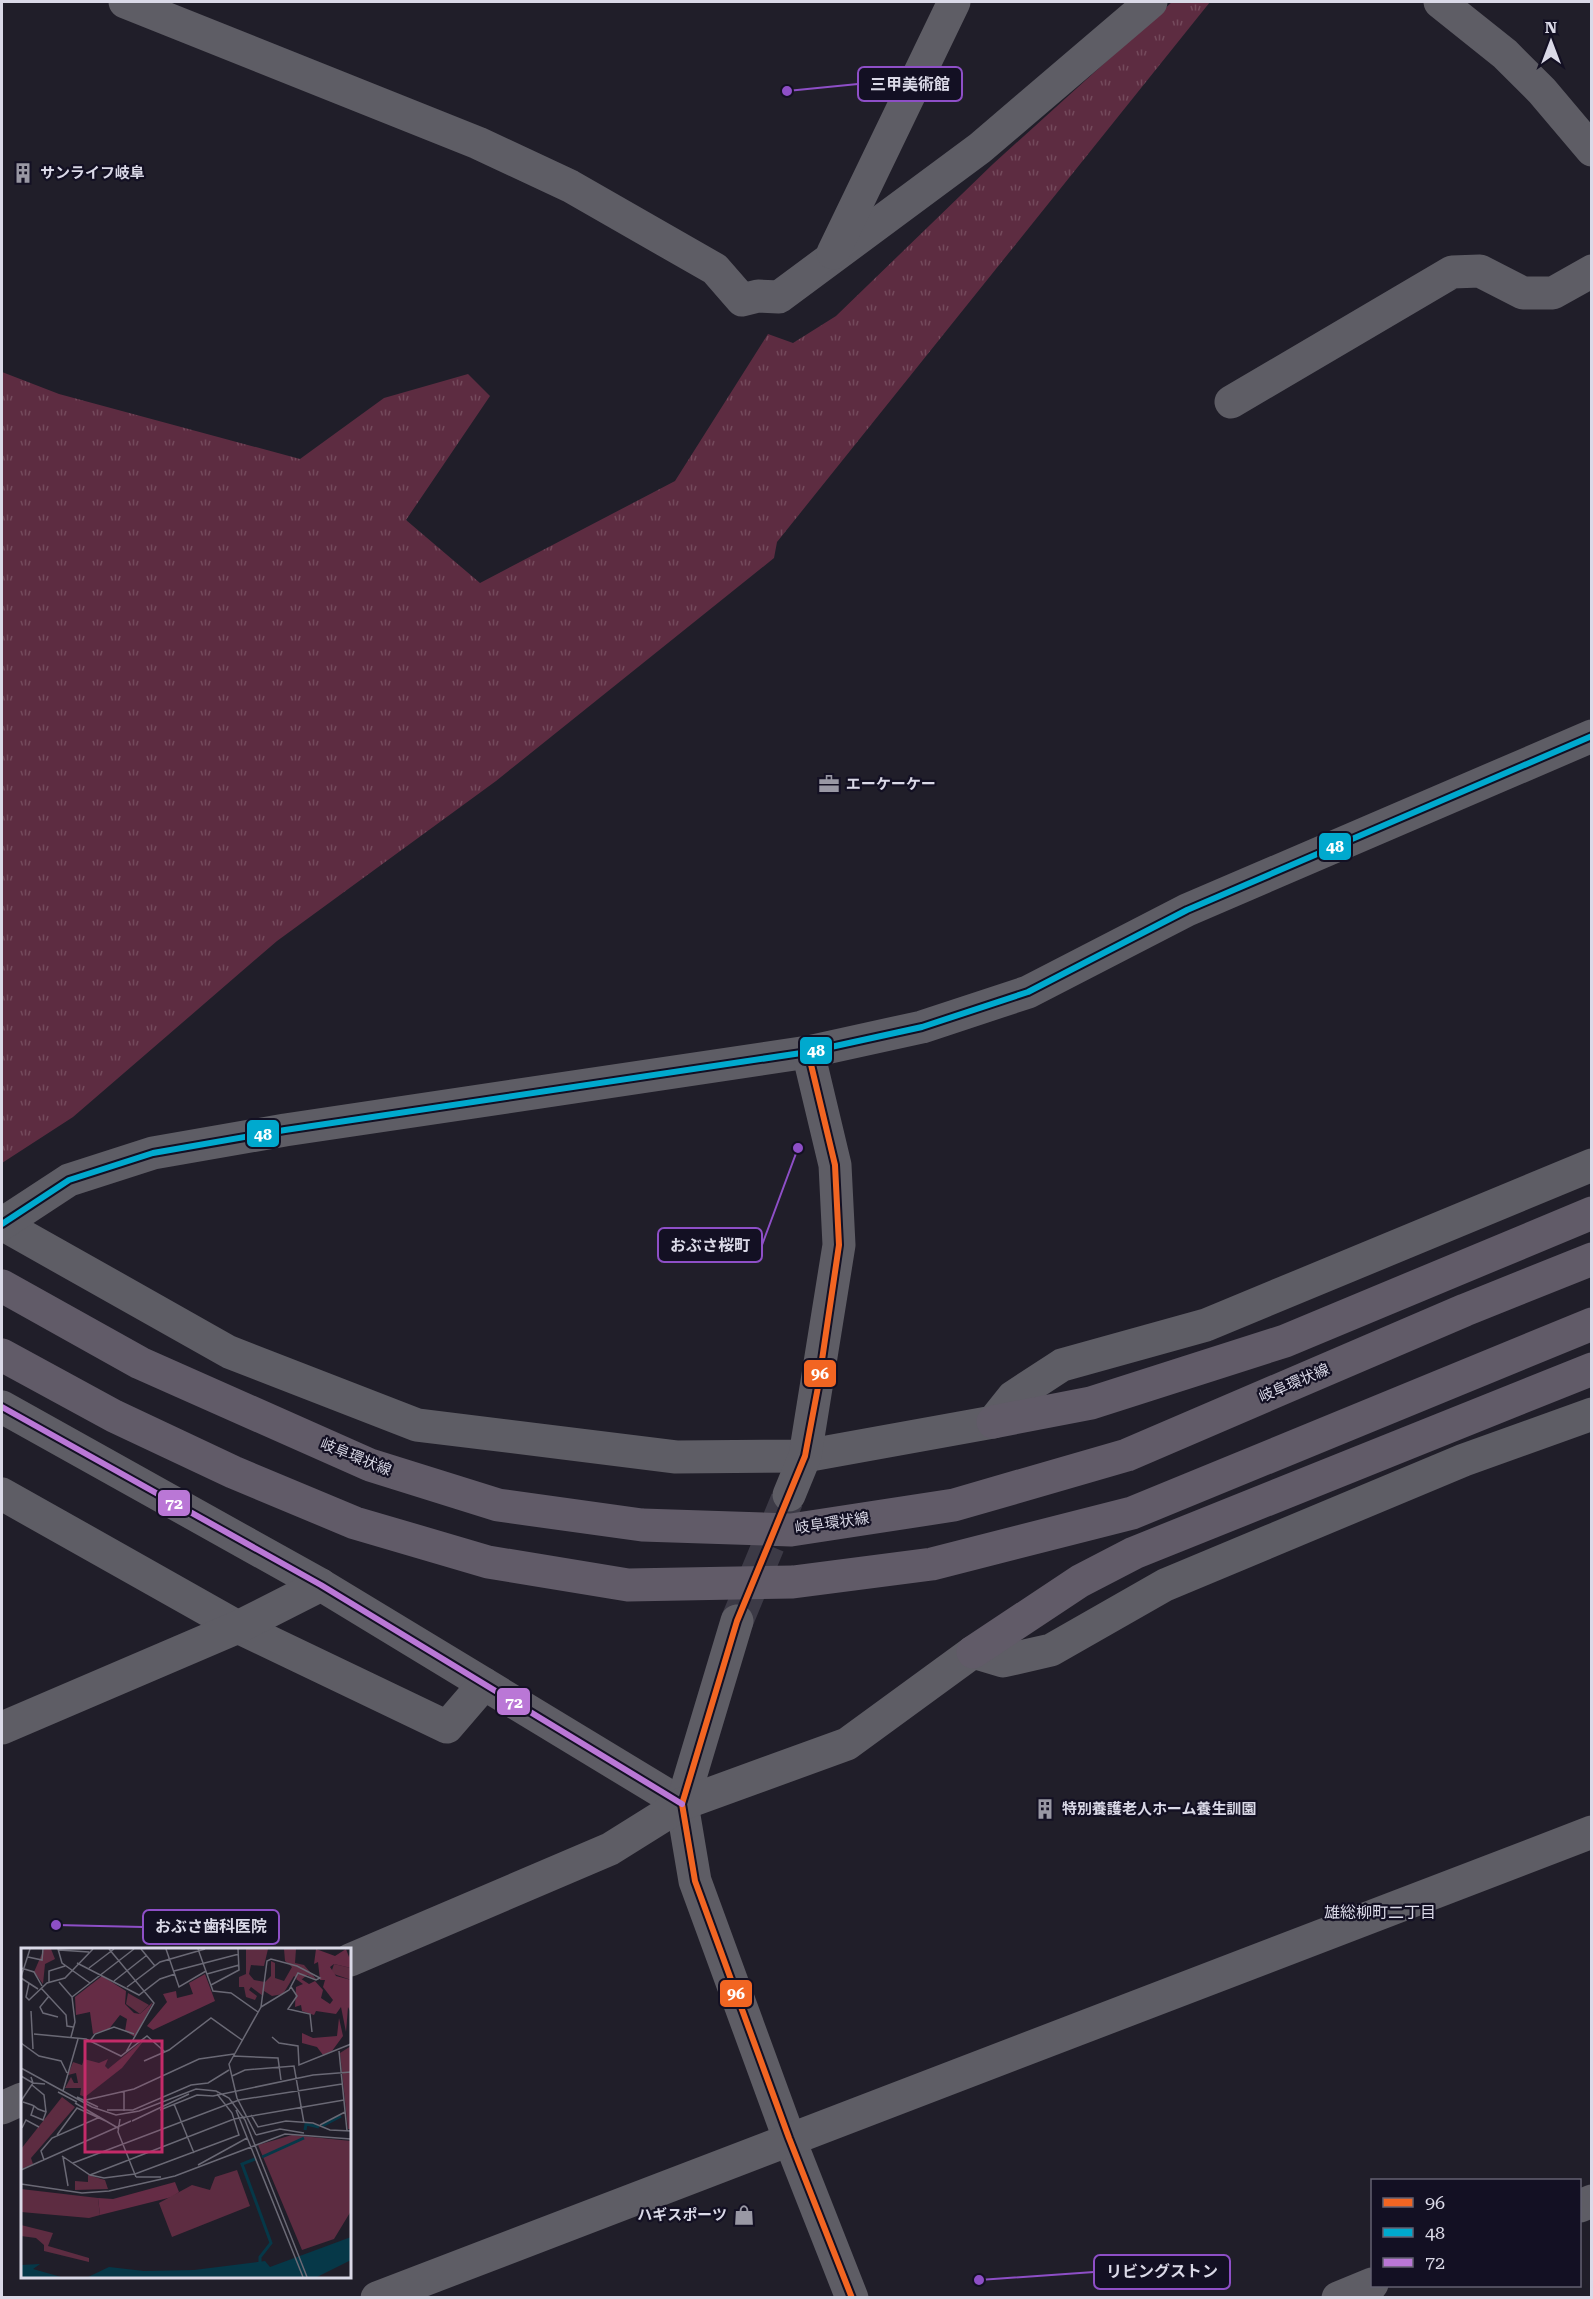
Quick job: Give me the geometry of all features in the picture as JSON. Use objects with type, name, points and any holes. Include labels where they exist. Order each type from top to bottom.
[{"type":"main road","points":[[993,1422],[1090,1403],[1286,1341],[1592,1214]]},
{"type":"main road","name":"岐阜環状線","points":[[2,1286],[140,1363],[359,1460],[498,1505],[642,1525],[791,1530],[954,1505],[1127,1455],[1465,1310],[1592,1259]]},
{"type":"main road","points":[[2,1355],[114,1416],[233,1472],[355,1523],[488,1562],[628,1585],[793,1582],[932,1564],[1132,1513],[1592,1324]]},
{"type":"main road","points":[[973,1652],[1080,1581],[1134,1553],[1592,1369]]},
{"type":"street","points":[[125,2],[478,143],[570,186],[715,269],[742,300],[758,296],[779,297],[980,148],[1151,2]]},
{"type":"street","points":[[831,257],[954,2]]},
{"type":"street","points":[[1440,2],[1505,54],[1542,91],[1592,150]]},
{"type":"street","points":[[1231,402],[1452,272],[1480,271],[1523,293],[1553,293],[1592,271]]},
{"type":"street","points":[[1592,736],[1187,910],[1028,992],[922,1027],[808,1052],[297,1128],[153,1153],[69,1180],[2,1224],[229,1352],[417,1425],[676,1457],[805,1456],[993,1422],[1013,1397],[1062,1365],[1206,1325],[1592,1165]]},
{"type":"street","points":[[789,1496],[805,1456],[839,1245],[835,1165],[808,1052]]},
{"type":"street","points":[[2,1407],[321,1585],[682,1804]]},
{"type":"street","points":[[351,1960],[610,1850],[682,1804],[847,1744],[973,1652],[1003,1661],[1051,1650],[1165,1585],[1464,1460],[1592,1414]]},
{"type":"street","points":[[2,1494],[238,1627],[447,1727],[484,1684]]},
{"type":"street","points":[[2,1728],[238,1627],[321,1585]]},
{"type":"street","points":[[737,1621],[682,1804],[695,1881],[789,2138],[852,2298]]},
{"type":"street","points":[[377,2298],[789,2138],[1592,1832]]},
{"type":"street","points":[[2,2108],[21,2099]]},
{"type":"street","points":[[1338,2298],[1371,2284]]},
{"type":"green space","points":[[1172,2],[1210,2],[777,542],[774,558],[496,781],[277,941],[73,1117],[2,1163],[2,372],[59,394],[300,459],[384,398],[468,374],[490,396],[406,520],[480,583],[675,481],[768,334],[793,343],[836,316],[993,164]]},
{"type":"tunnel","points":[[737,1621],[789,1495]]},
{"type":"transit line","name":"48","points":[[2,1224],[69,1180],[153,1153],[285,1130],[808,1052],[922,1027],[1028,992],[1187,910],[1592,736]]},
{"type":"transit line","name":"96","points":[[808,1052],[835,1165],[839,1245],[818,1387],[805,1456],[737,1621],[682,1804],[695,1881],[789,2138],[852,2298]]},
{"type":"transit line","name":"72","points":[[2,1407],[321,1585],[682,1804]]},
{"type":"place","name":"三甲美術館","points":[[787,91]]},
{"type":"place","name":"サンライフ岐阜","points":[[23,173]]},
{"type":"place","name":"エーケーケー","points":[[829,784]]},
{"type":"place","name":"おぶさ桜町","points":[[798,1148]]},
{"type":"place","name":"特別養護老人ホーム養生訓園","points":[[1045,1809]]},
{"type":"place","name":"おぶさ歯科医院","points":[[56,1925]]},
{"type":"place","name":"ハギスポーツ","points":[[744,2215]]},
{"type":"place","name":"リビングストン","points":[[979,2280]]},
{"type":"district","name":"雄総柳町二丁目","points":[[1380,1912]]}]
